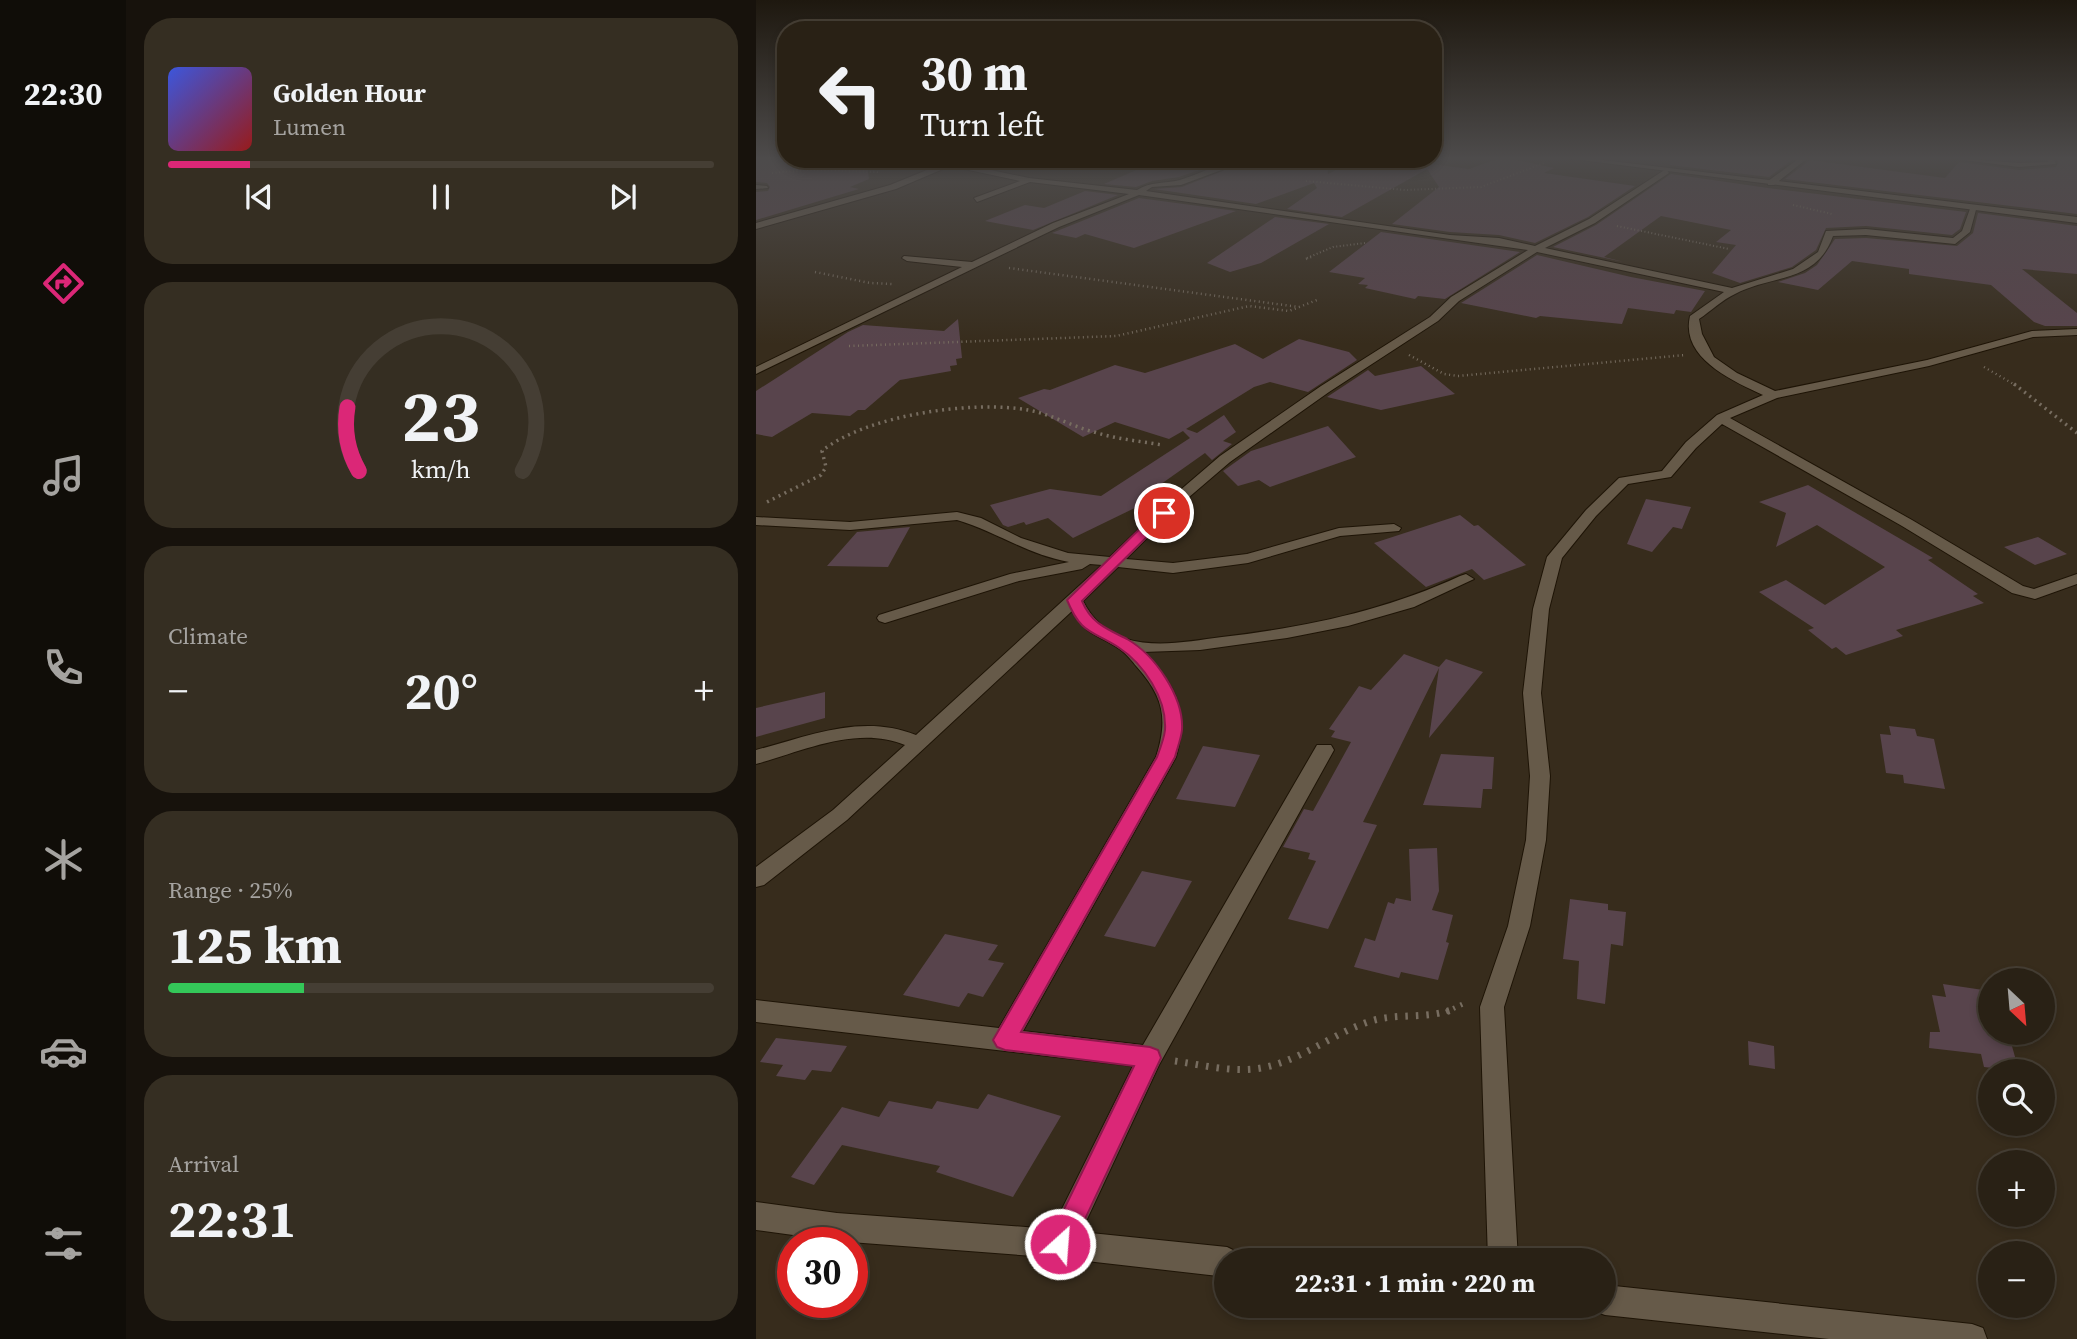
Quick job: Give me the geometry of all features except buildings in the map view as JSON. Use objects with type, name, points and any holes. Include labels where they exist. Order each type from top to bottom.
[{"type":"street","points":[[756,226],[779,219]]},
{"type":"street","points":[[756,371],[1070,219]]},
{"type":"street","points":[[1328,219],[1450,238],[1499,241],[1732,291]]},
{"type":"street","points":[[1774,396],[1722,371],[1703,354],[1696,336],[1694,318],[1732,291],[1796,271],[1822,253],[1826,236],[1832,232],[1866,232],[1940,241],[1958,240],[1966,232],[1970,219]]},
{"type":"street","points":[[756,879],[840,815],[916,742],[1074,600],[1176,501],[1225,459],[1298,406],[1434,320],[1455,299],[1534,250],[1592,221]]},
{"type":"street","points":[[907,258],[974,264]]},
{"type":"street","points":[[1503,1248],[1492,1007],[1524,908],[1536,840],[1540,776],[1532,692],[1539,619],[1550,568],[1559,551],[1591,513],[1624,481],[1666,474],[1691,445],[1721,418],[1741,407],[1774,396],[1961,355],[2032,334],[2077,332]]},
{"type":"street","points":[[1721,418],[1907,523],[2018,590],[2035,594],[2077,579]]},
{"type":"street","points":[[756,521],[850,527],[957,516],[991,527],[1016,541],[1066,557],[1173,568],[1219,563],[1339,532],[1394,528]]},
{"type":"street","points":[[885,618],[1016,577],[1096,562]]},
{"type":"street","points":[[1074,600],[1081,617],[1102,634],[1124,644],[1153,648],[1265,637],[1331,625],[1408,606],[1466,579]]},
{"type":"street","points":[[1005,1040],[1166,757],[1173,731],[1171,705],[1160,683],[1144,662],[1124,644]]},
{"type":"street","points":[[756,757],[868,731],[888,732],[916,742]]},
{"type":"street","points":[[1060,1244],[1150,1058],[1324,750]]},
{"type":"street","points":[[756,1010],[1150,1058]]},
{"type":"street","points":[[756,1216],[836,1227],[1060,1244],[1214,1261]]},
{"type":"street","points":[[1616,1301],[1972,1339]]},
{"type":"path","points":[[1592,221],[1729,249]]},
{"type":"path","points":[[1306,259],[1333,247],[1376,240],[1394,229]]},
{"type":"path","points":[[974,264],[1299,307]]},
{"type":"path","points":[[816,272],[870,283],[931,286]]},
{"type":"path","points":[[813,343],[868,347],[1116,336],[1249,306],[1280,311],[1317,300]]},
{"type":"path","points":[[1393,346],[1444,374],[1454,376],[1703,354]]},
{"type":"path","points":[[1961,355],[2017,386],[2077,433]]},
{"type":"path","points":[[765,503],[821,475],[826,467],[822,451],[839,439],[873,425],[936,411],[978,407],[1026,410],[1055,416],[1090,432],[1162,445]]},
{"type":"path","points":[[1150,1058],[1239,1069],[1261,1068],[1283,1061],[1374,1020],[1442,1015],[1461,1006],[1501,975]]},
{"type":"route","points":[[1060,1244],[1150,1058],[1005,1040],[1166,757],[1173,731],[1171,705],[1160,683],[1144,662],[1124,644],[1102,634],[1081,617],[1074,600],[1164,513]]}]
